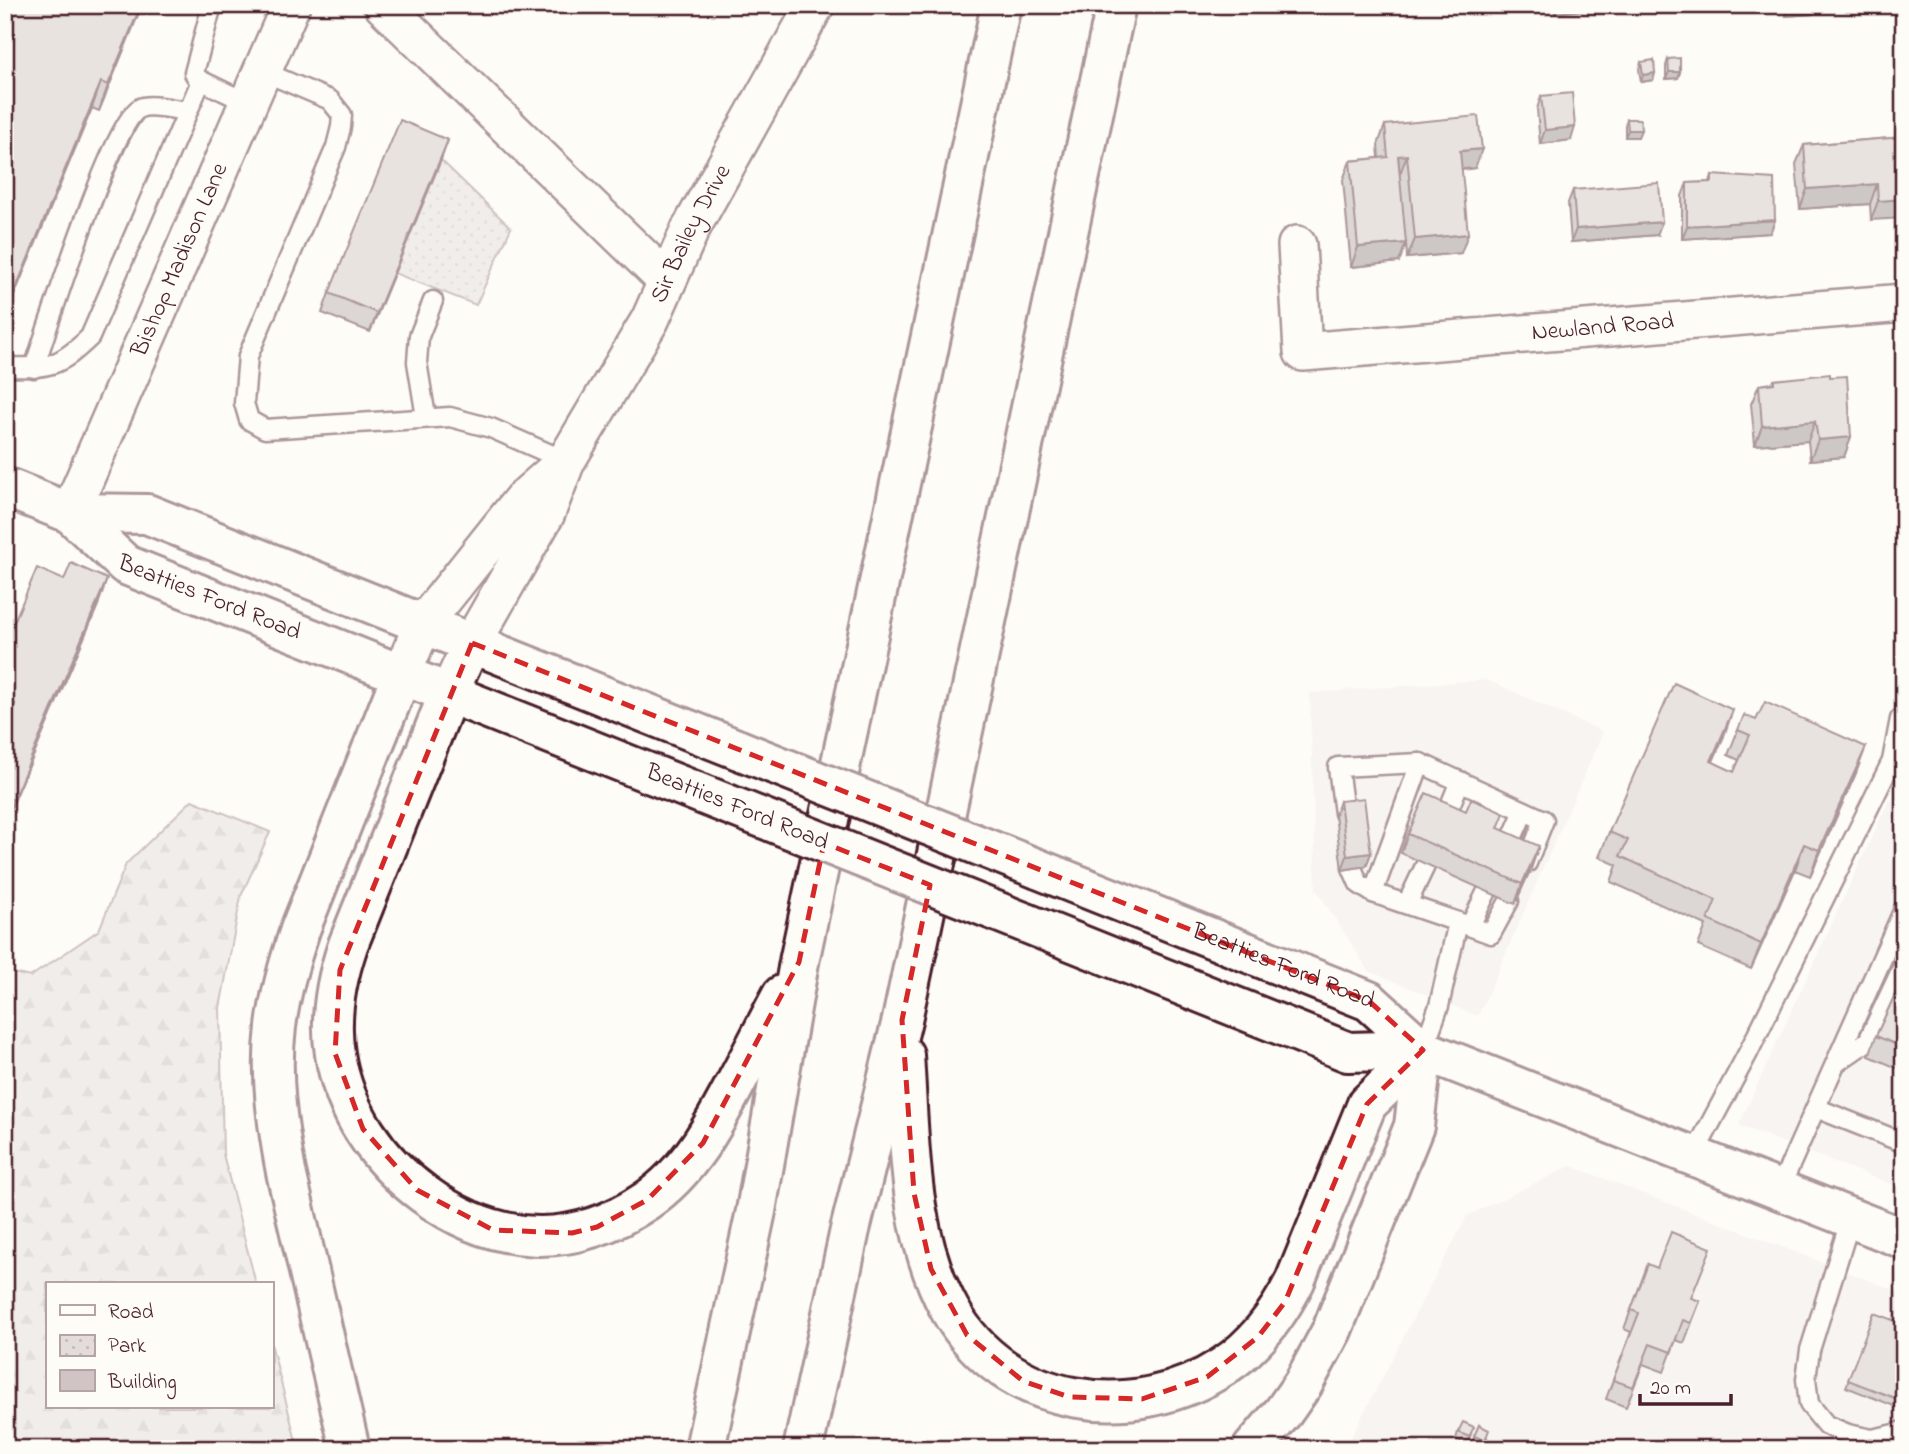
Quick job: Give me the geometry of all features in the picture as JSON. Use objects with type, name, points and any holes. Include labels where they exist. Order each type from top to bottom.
[{"type":"main road","points":[[705,1449],[756,1211],[799,962],[1001,5]]},
{"type":"main road","points":[[803,1449],[849,1230],[902,1020],[1116,5]]},
{"type":"main road","name":"Beatties Ford Road","points":[[5,487],[71,513],[147,514],[1369,1001],[1423,1050],[1904,1239]]},
{"type":"main road","name":"Beatties Ford Road","points":[[71,513],[126,565],[1348,1052],[1423,1050]]},
{"type":"main road","points":[[350,1449],[281,1147],[275,1097],[275,1026],[291,957],[301,928],[402,674]]},
{"type":"main road","points":[[449,693],[348,945],[334,997],[335,1053],[341,1080],[352,1106],[378,1152],[417,1190],[442,1208],[467,1221],[518,1235],[572,1233],[597,1227],[623,1215],[669,1183],[703,1143],[799,962]]},
{"type":"main road","points":[[902,1020],[916,1207],[923,1244],[940,1291],[967,1335],[1003,1368],[1023,1381],[1046,1390],[1069,1397],[1094,1400],[1142,1399],[1186,1387],[1225,1365],[1258,1337],[1285,1302],[1295,1281],[1367,1104],[1423,1050]]},
{"type":"main road","points":[[1252,1449],[1303,1384],[1332,1330],[1414,1126],[1423,1050]]},
{"type":"street","name":"Bishop Madison Lane","points":[[71,513],[291,5]]},
{"type":"street","points":[[383,5],[667,281]]},
{"type":"street","name":"Sir Bailey Drive","points":[[449,693],[472,643],[546,513],[566,461],[650,320],[690,230],[815,5]]},
{"type":"street","name":"Newland Road","points":[[1297,246],[1303,352],[1904,303]]},
{"type":"street","name":"Sir Bailey Drive","points":[[402,674],[423,624],[522,500],[566,461]]},
{"type":"lane","points":[[212,5],[194,73],[201,80],[330,100],[342,115],[337,147],[248,356],[244,403],[249,420],[265,429],[450,417],[491,428],[566,461]]},
{"type":"lane","points":[[5,367],[34,368],[55,364],[71,356],[90,337],[201,80]]},
{"type":"lane","points":[[34,368],[64,276],[125,124],[138,108],[148,106],[187,111]]},
{"type":"lane","points":[[426,417],[417,362],[419,336],[433,301]]},
{"type":"lane","points":[[1693,1156],[1748,1053],[1892,761],[1900,719]]},
{"type":"lane","points":[[1373,893],[1420,763]]},
{"type":"lane","points":[[1344,813],[1338,766],[1420,763],[1544,820],[1527,863]]},
{"type":"lane","points":[[1443,823],[1460,781]]},
{"type":"lane","points":[[1505,854],[1524,811]]},
{"type":"lane","points":[[1407,904],[1426,864]]},
{"type":"lane","points":[[1352,868],[1359,884],[1373,893],[1491,934],[1509,901]]},
{"type":"lane","points":[[1423,1050],[1464,924],[1487,891]]},
{"type":"lane","points":[[1779,1190],[1904,909]]},
{"type":"lane","points":[[1836,1063],[1868,1041],[1904,964]]},
{"type":"lane","points":[[1816,1108],[1904,1143]]},
{"type":"lane","points":[[1851,1218],[1810,1350],[1806,1379],[1809,1404],[1826,1424],[1848,1434],[1872,1439],[1904,1430]]},
{"type":"highlighted area","points":[[472,643],[1369,1001],[1423,1050],[1367,1104],[1285,1302],[1258,1337],[1207,1377],[1142,1399],[1069,1397],[1023,1381],[967,1335],[931,1269],[914,1193],[902,1020],[930,885],[824,843],[799,962],[703,1143],[647,1200],[597,1227],[572,1233],[493,1230],[417,1190],[363,1129],[335,1053],[340,970]]},
{"type":"shaded area","points":[[1487,680],[1603,732],[1478,1016],[1369,971],[1316,889],[1310,693]]},
{"type":"shaded area","points":[[1889,800],[1904,806],[1904,1189],[1739,1125]]},
{"type":"shaded area","points":[[1571,1166],[1904,1294],[1904,1449],[1345,1449],[1467,1216]]},
{"type":"green space","points":[[441,160],[511,228],[476,305],[394,273]]},
{"type":"green space","points":[[192,800],[270,832],[241,896],[220,1008],[223,1154],[255,1282],[46,1282],[46,1408],[273,1408],[273,1351],[298,1449],[5,1449],[5,971],[30,977],[99,930],[126,864]]},
{"type":"building","points":[[6,5],[141,5],[108,85],[101,82],[13,295],[5,291]]},
{"type":"building","points":[[1680,58],[1680,72],[1669,72],[1668,59]]},
{"type":"building","points":[[1654,60],[1655,73],[1643,75],[1641,62]]},
{"type":"building","points":[[1572,93],[1575,127],[1545,130],[1541,96]]},
{"type":"building","points":[[1478,116],[1482,149],[1460,151],[1468,234],[1415,239],[1407,155],[1398,156],[1406,243],[1358,247],[1350,161],[1388,157],[1385,125]]},
{"type":"building","points":[[1627,119],[1640,119],[1641,130],[1628,130]]},
{"type":"building","points":[[400,120],[448,140],[377,313],[329,293]]},
{"type":"building","points":[[1904,137],[1904,199],[1878,201],[1877,184],[1807,189],[1804,145]]},
{"type":"building","points":[[1712,175],[1774,179],[1775,220],[1687,226],[1687,183],[1712,182]]},
{"type":"building","points":[[1659,183],[1662,222],[1576,229],[1573,190]]},
{"type":"building","points":[[1830,374],[1830,377],[1847,376],[1851,437],[1818,440],[1815,421],[1762,426],[1759,385],[1774,383],[1774,380]]},
{"type":"building","points":[[71,563],[107,579],[13,800],[5,796],[5,727],[15,704],[5,700],[5,643],[37,568],[64,580]]},
{"type":"building","points":[[1674,683],[1733,710],[1711,761],[1734,772],[1750,735],[1738,730],[1744,715],[1756,720],[1765,702],[1866,747],[1819,850],[1804,844],[1761,944],[1708,920],[1716,900],[1620,856],[1628,840],[1609,832]]},
{"type":"building","points":[[1426,793],[1466,811],[1471,799],[1504,813],[1498,828],[1539,846],[1522,884],[1408,834]]},
{"type":"building","points":[[1364,798],[1371,853],[1347,856],[1340,801]]},
{"type":"building","points":[[1904,975],[1904,1048],[1876,1036]]},
{"type":"building","points":[[1671,1232],[1711,1248],[1691,1298],[1700,1301],[1691,1323],[1683,1320],[1671,1352],[1650,1344],[1633,1387],[1613,1380],[1639,1313],[1631,1310],[1648,1264],[1657,1268]]},
{"type":"building","points":[[1874,1313],[1904,1324],[1904,1404],[1900,1400],[1848,1380]]},
{"type":"building","points":[[1463,1422],[1474,1427],[1469,1437],[1458,1432]]},
{"type":"building","points":[[1479,1425],[1489,1430],[1485,1440],[1474,1436]]}]
